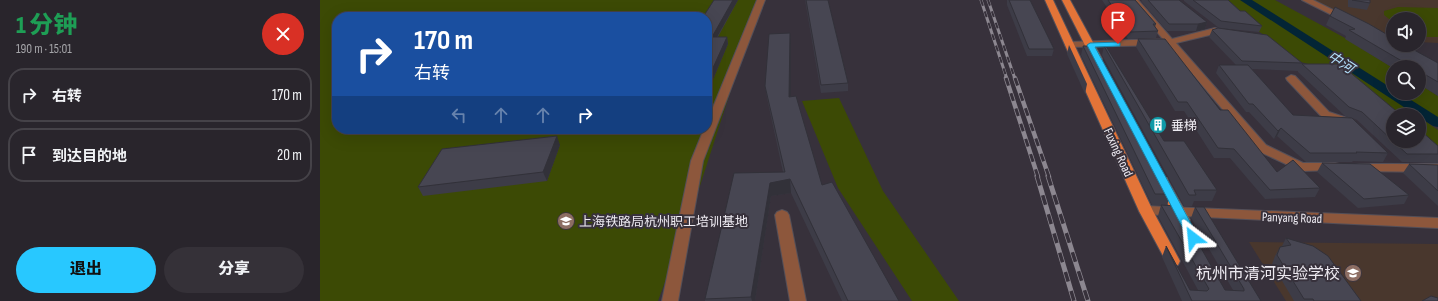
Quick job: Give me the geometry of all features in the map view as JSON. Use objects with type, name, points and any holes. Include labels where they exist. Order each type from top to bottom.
[{"type":"main road","name":"Fuxing Road","points":[[1049,0],[1146,211],[1179,273]]},
{"type":"main road","points":[[1066,0],[1101,66]]},
{"type":"main road","points":[[1157,170],[1190,233]]},
{"type":"street","points":[[712,123],[761,0]]},
{"type":"street","points":[[1134,0],[1262,148],[1301,167],[1438,168]]},
{"type":"street","points":[[1306,0],[1357,24]]},
{"type":"street","points":[[1070,46],[1170,42],[1219,31],[1204,22]]},
{"type":"street","points":[[1291,78],[1325,114],[1352,123],[1358,129]]},
{"type":"street","points":[[670,301],[697,161],[708,134]]},
{"type":"street","points":[[1386,157],[1398,168]]},
{"type":"street","name":"Panyang Road","points":[[1146,211],[1438,223]]},
{"type":"street","points":[[782,215],[798,301]]},
{"type":"shaded area","points":[[1306,0],[1438,0],[1438,43],[1426,42],[1426,12],[1386,12],[1386,38]]},
{"type":"shaded area","name":"杭州市清河实验学校","points":[[1249,242],[1438,244],[1438,301],[1286,301]]},
{"type":"green space","name":"上海铁路局杭州职工培训基地","points":[[320,0],[760,0],[697,195],[658,301],[320,301]]},
{"type":"green space","points":[[1215,0],[1244,0],[1307,39],[1386,94],[1386,100],[1394,100],[1406,108],[1386,108],[1386,110],[1336,72],[1301,62]]},
{"type":"green space","points":[[1249,0],[1275,0],[1345,38],[1386,64],[1386,87]]},
{"type":"green space","points":[[1398,7],[1438,8],[1438,37],[1426,37],[1426,12],[1386,12],[1386,17],[1384,15],[1384,11]]},
{"type":"green space","points":[[1426,88],[1438,96],[1438,119],[1426,111],[1426,108],[1421,108],[1408,100],[1426,100]]},
{"type":"green space","points":[[839,98],[883,191],[959,301],[912,301],[838,188],[802,101]]},
{"type":"green space","points":[[1426,122],[1438,130],[1438,160],[1426,148]]},
{"type":"building","points":[[714,0],[733,0],[712,37],[712,12],[706,12]]},
{"type":"building","points":[[806,0],[828,0],[848,83],[821,85]]},
{"type":"building","points":[[1009,0],[1030,0],[1054,49],[1029,49]]},
{"type":"building","points":[[1108,0],[1135,0],[1156,24],[1153,24],[1158,31],[1130,32]]},
{"type":"building","points":[[1148,0],[1179,0],[1207,22],[1198,24],[1169,24]]},
{"type":"building","points":[[1193,0],[1228,0],[1240,11],[1245,11],[1262,26],[1221,21]]},
{"type":"building","points":[[1352,0],[1370,0],[1370,3]]},
{"type":"building","points":[[1335,7],[1386,34],[1386,52],[1349,30],[1355,29],[1330,16]]},
{"type":"building","points":[[1218,28],[1267,35],[1302,63],[1242,61],[1212,30]]},
{"type":"building","points":[[790,33],[789,97],[796,96],[822,185],[832,182],[899,301],[848,301],[790,179],[770,183],[751,297],[705,299],[734,173],[785,172],[765,86],[769,34]]},
{"type":"building","points":[[712,37],[727,37],[712,70]]},
{"type":"building","points":[[1138,39],[1165,39],[1220,110],[1228,110],[1277,172],[1293,160],[1320,188],[1270,190],[1234,149],[1218,148],[1187,102],[1178,102]]},
{"type":"building","points":[[1083,46],[1091,46],[1171,194],[1155,194]]},
{"type":"building","points":[[1104,46],[1106,46],[1164,141],[1184,141],[1217,190],[1194,190],[1196,195],[1189,195]]},
{"type":"building","points":[[1386,52],[1418,52],[1438,63],[1438,82],[1426,75],[1426,60],[1400,60]]},
{"type":"building","points":[[1302,64],[1340,64],[1393,108],[1386,108],[1386,134],[1362,112],[1349,107]]},
{"type":"building","points":[[1219,65],[1248,65],[1293,115],[1352,118],[1388,153],[1310,153],[1281,128],[1278,131],[1253,104],[1249,104]]},
{"type":"building","points":[[1426,135],[1438,146],[1438,154],[1407,154],[1401,148],[1426,148]]},
{"type":"building","points":[[557,136],[543,172],[418,187],[442,149]]},
{"type":"building","points":[[1322,163],[1370,164],[1409,195],[1364,199]]},
{"type":"building","points":[[1409,164],[1438,165],[1438,191]]},
{"type":"building","points":[[1161,205],[1177,206],[1225,290],[1244,291],[1195,207],[1204,207],[1261,301],[1192,301],[1166,246],[1190,290],[1207,291],[1209,289]]},
{"type":"building","points":[[1286,238],[1313,246],[1328,256],[1361,301],[1314,301],[1313,299],[1304,299],[1277,255],[1280,247],[1291,245]]},
{"type":"building","points":[[1431,296],[1438,298],[1438,301],[1422,301]]},
{"type":"waterway","name":"中河","points":[[1245,0],[1438,123]]},
{"type":"railway","points":[[981,0],[1007,79]]},
{"type":"railway","points":[[988,0],[1015,79]]},
{"type":"railway","points":[[1006,78],[1038,177]]},
{"type":"railway","points":[[1015,78],[1049,177]]},
{"type":"railway","points":[[1037,176],[1074,301]]},
{"type":"railway","points":[[1048,176],[1088,301]]},
{"type":"place","name":"垂梯","points":[[1158,125]]},
{"type":"place","name":"上海铁路局杭州职工培训基地","points":[[566,221]]},
{"type":"place","name":"杭州市清河实验学校","points":[[1353,273]]},
{"type":"route","points":[[1118,44],[1090,45],[1193,238]]}]
